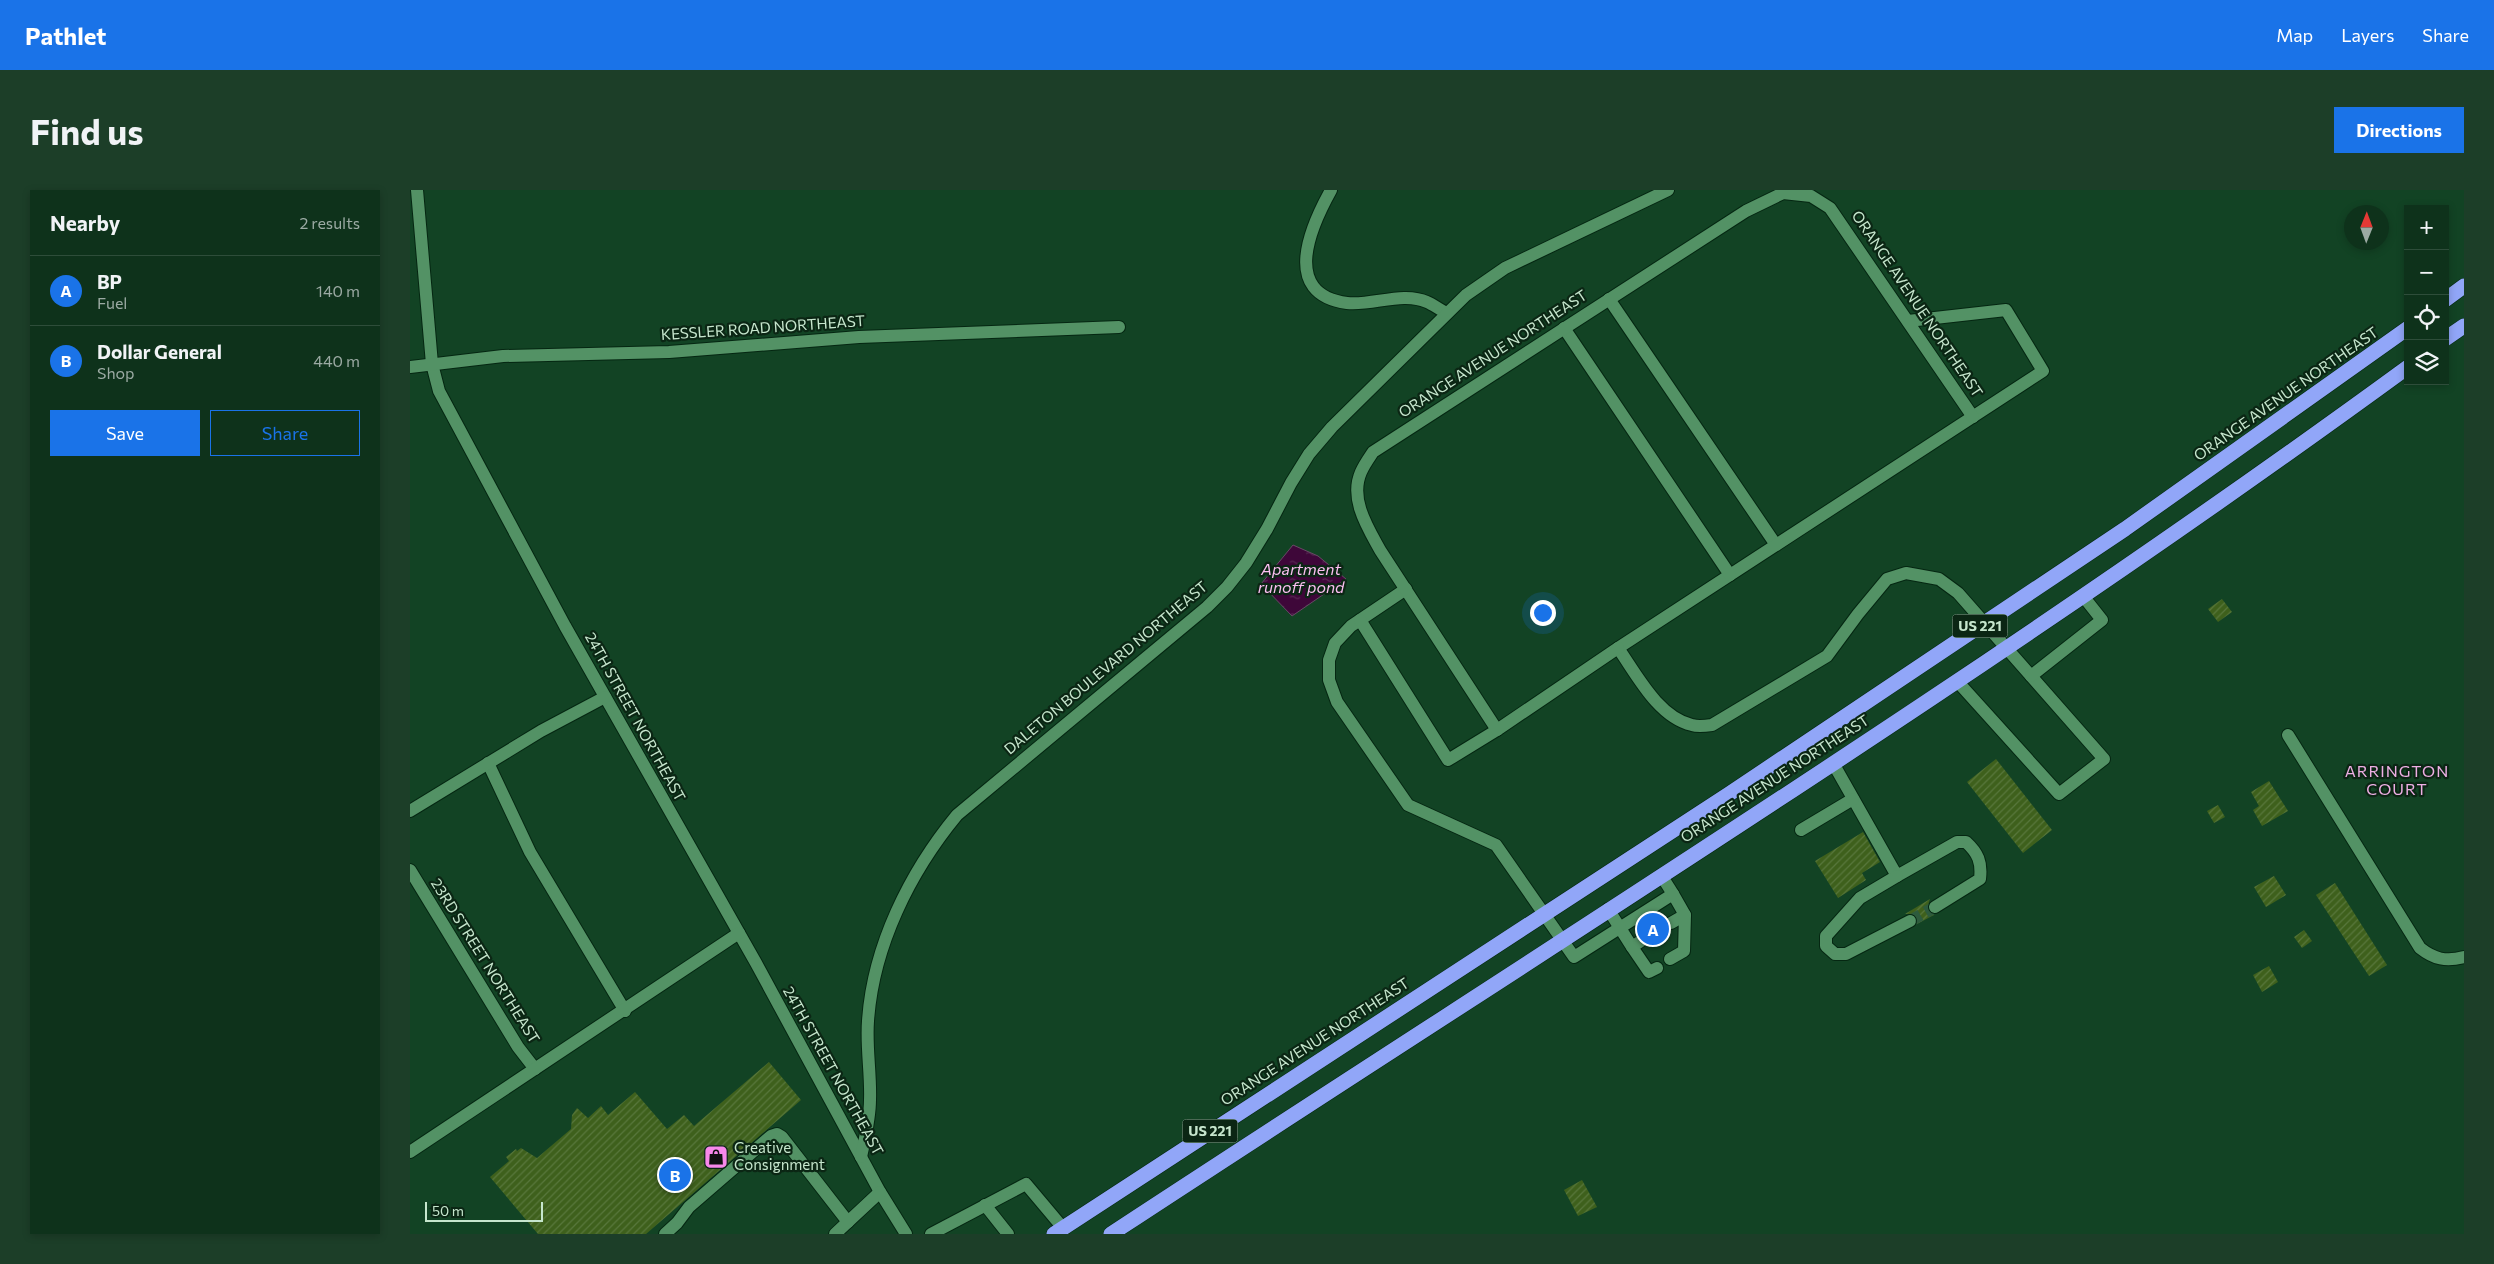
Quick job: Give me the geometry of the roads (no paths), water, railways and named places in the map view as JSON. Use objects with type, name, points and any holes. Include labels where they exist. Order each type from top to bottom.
[{"type":"highway","points":[[2449,297],[2464,286]]},
{"type":"highway","points":[[2449,336],[2464,326]]},
{"type":"highway","name":"ORANGE AVENUE NORTHEAST","points":[[1059,1231],[1729,794],[2126,529],[2404,331]]},
{"type":"highway","name":"ORANGE AVENUE NORTHEAST","points":[[1111,1234],[2008,648],[2260,473],[2404,370]]},
{"type":"street","name":"24TH STREET NORTHEAST","points":[[417,190],[432,364],[439,391],[605,696],[739,933],[880,1192],[906,1234]]},
{"type":"street","points":[[1331,190],[1315,220],[1306,254],[1307,272],[1312,283],[1320,292],[1332,299],[1348,303],[1414,299],[1426,301],[1447,313]]},
{"type":"street","name":"DALETON BOULEVARD NORTHEAST","points":[[861,1157],[870,1102],[868,1023],[870,994],[878,965],[893,921],[918,867],[932,845],[957,815],[1207,607],[1228,587],[1252,554],[1291,482],[1315,447],[1332,427],[1466,294],[1505,268],[1668,190]]},
{"type":"street","name":"ORANGE AVENUE NORTHEAST","points":[[1782,192],[1811,196],[1830,208],[1908,320],[1972,417],[1618,648],[1497,730],[1364,522],[1357,498],[1360,473],[1373,452],[1746,211],[1782,192]]},
{"type":"street","points":[[1610,299],[1776,545]]},
{"type":"street","points":[[1908,320],[2006,310],[2043,371],[1972,417]]},
{"type":"street","name":"KESSLER ROAD NORTHEAST","points":[[410,367],[503,356],[669,352],[859,337],[1119,327]]},
{"type":"street","points":[[1564,328],[1730,575]]},
{"type":"street","points":[[1618,648],[1659,705],[1680,721],[1694,726],[1712,725],[1827,656],[1887,579],[1906,573],[1939,579],[1958,593],[1985,622],[2104,759],[2059,794],[1957,681]]},
{"type":"street","points":[[1406,589],[1351,626],[1335,643],[1329,660],[1329,680],[1337,702],[1408,805],[1496,845],[1574,957],[1673,894]]},
{"type":"street","points":[[2030,676],[2102,620],[2084,596]]},
{"type":"street","points":[[1360,620],[1448,760],[1497,730]]},
{"type":"street","points":[[410,811],[541,731],[605,696]]},
{"type":"street","points":[[2288,735],[2420,948],[2430,955],[2453,960],[2464,957]]},
{"type":"street","points":[[488,763],[530,852],[625,1011]]},
{"type":"street","points":[[1833,763],[1897,876]]},
{"type":"street","points":[[1801,830],[1853,799]]},
{"type":"street","points":[[1910,921],[1846,954],[1835,954],[1826,946],[1826,936],[1860,898],[1957,842],[1966,842],[1976,851],[1982,866],[1980,879],[1935,907]]},
{"type":"street","name":"23RD STREET NORTHEAST","points":[[410,870],[518,1047],[535,1068]]},
{"type":"street","points":[[1660,875],[1686,914],[1684,951],[1670,959]]},
{"type":"street","points":[[1608,909],[1620,928],[1637,944],[1649,972],[1657,968]]},
{"type":"street","points":[[1671,923],[1686,914]]},
{"type":"street","points":[[410,1152],[535,1068],[625,1011],[739,933]]},
{"type":"street","points":[[665,1234],[677,1223],[688,1207],[771,1136],[776,1134],[782,1137],[848,1222]]},
{"type":"street","points":[[931,1234],[1026,1184],[1059,1231]]},
{"type":"street","points":[[835,1234],[880,1192]]},
{"type":"street","points":[[985,1204],[1008,1234]]},
{"type":"water","name":"Apartment runoff pond","points":[[1293,545],[1318,556],[1346,579],[1292,616],[1261,584]]},
{"type":"tunnel","points":[[1910,921],[1935,907]]},
{"type":"tunnel","points":[[1641,941],[1671,923]]},
{"type":"place","name":"BP","points":[[1653,929]]},
{"type":"place","name":"Creative Consignment","points":[[716,1157]]},
{"type":"place","name":"Dollar General","points":[[675,1175]]},
{"type":"district","name":"ARRINGTON COURT","points":[[2397,780]]}]
